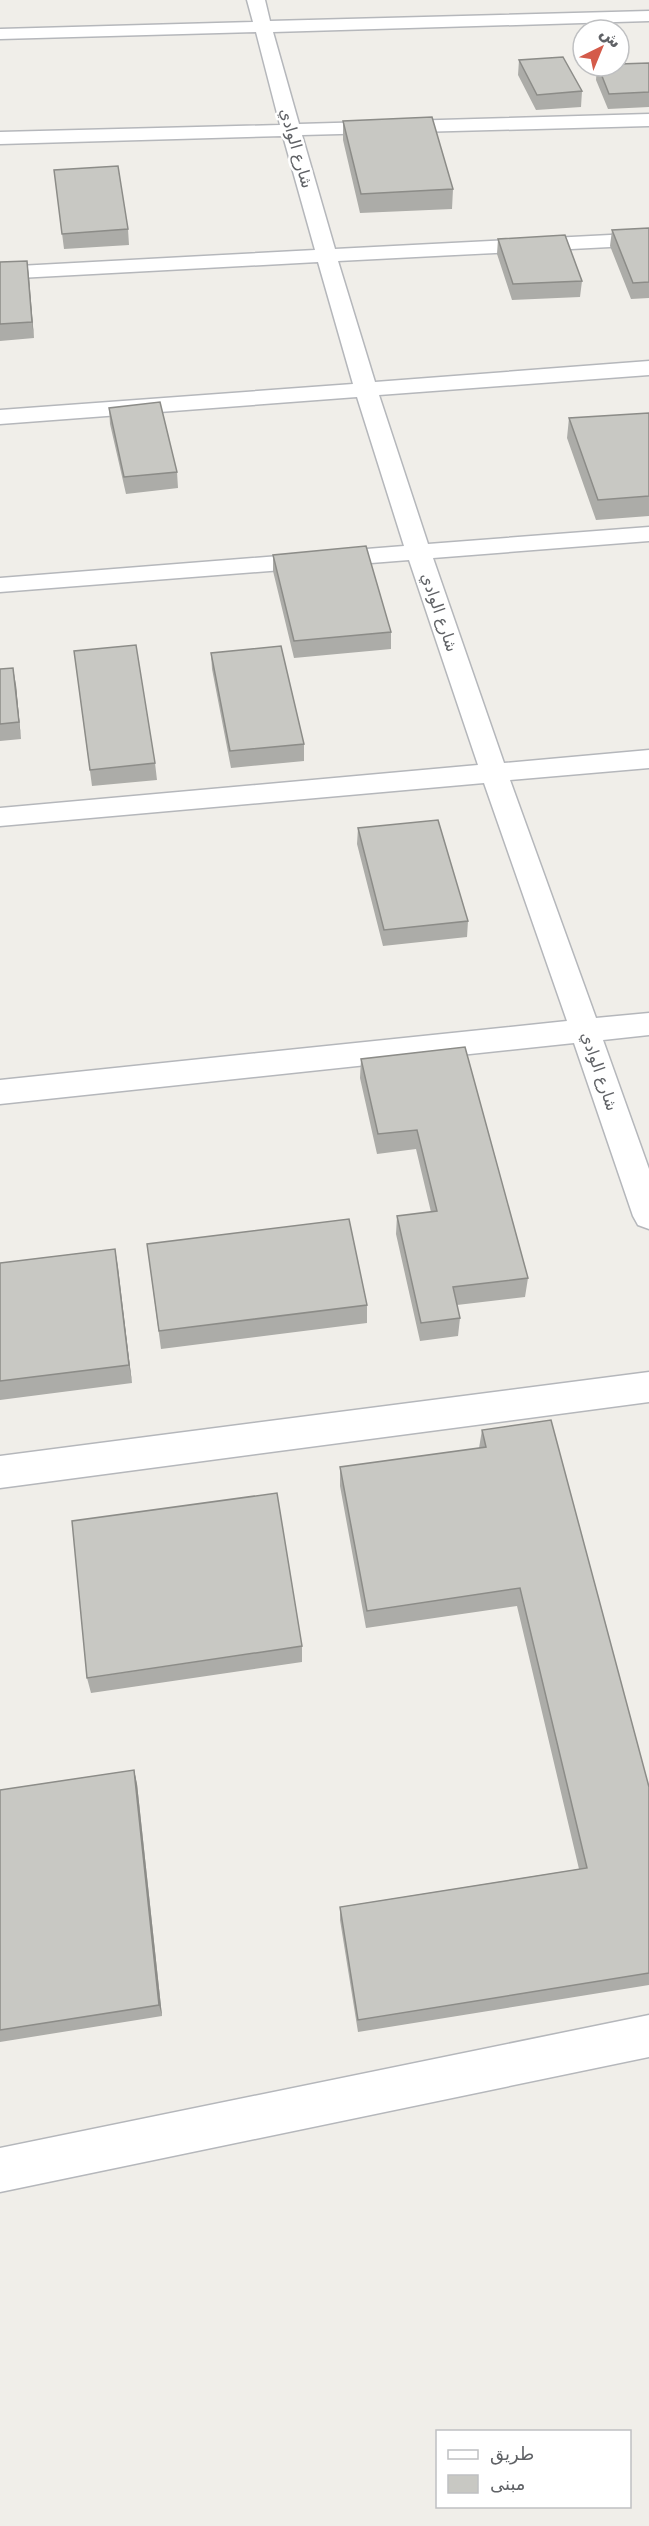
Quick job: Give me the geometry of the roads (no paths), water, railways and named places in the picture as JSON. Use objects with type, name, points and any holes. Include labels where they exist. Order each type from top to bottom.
[{"type":"street","name":"شارع الوادي","points":[[256,0],[366,390],[649,1216]]},
{"type":"street","points":[[646,0],[649,6]]},
{"type":"street","points":[[0,34],[649,16]]},
{"type":"street","points":[[0,138],[649,120]]},
{"type":"street","points":[[0,273],[649,238]]},
{"type":"street","points":[[0,417],[649,368]]},
{"type":"street","points":[[0,585],[649,534]]},
{"type":"street","points":[[0,817],[649,759]]},
{"type":"street","points":[[0,1092],[649,1024]]},
{"type":"street","points":[[0,1472],[649,1388]]},
{"type":"street","points":[[0,2170],[649,2036]]}]
